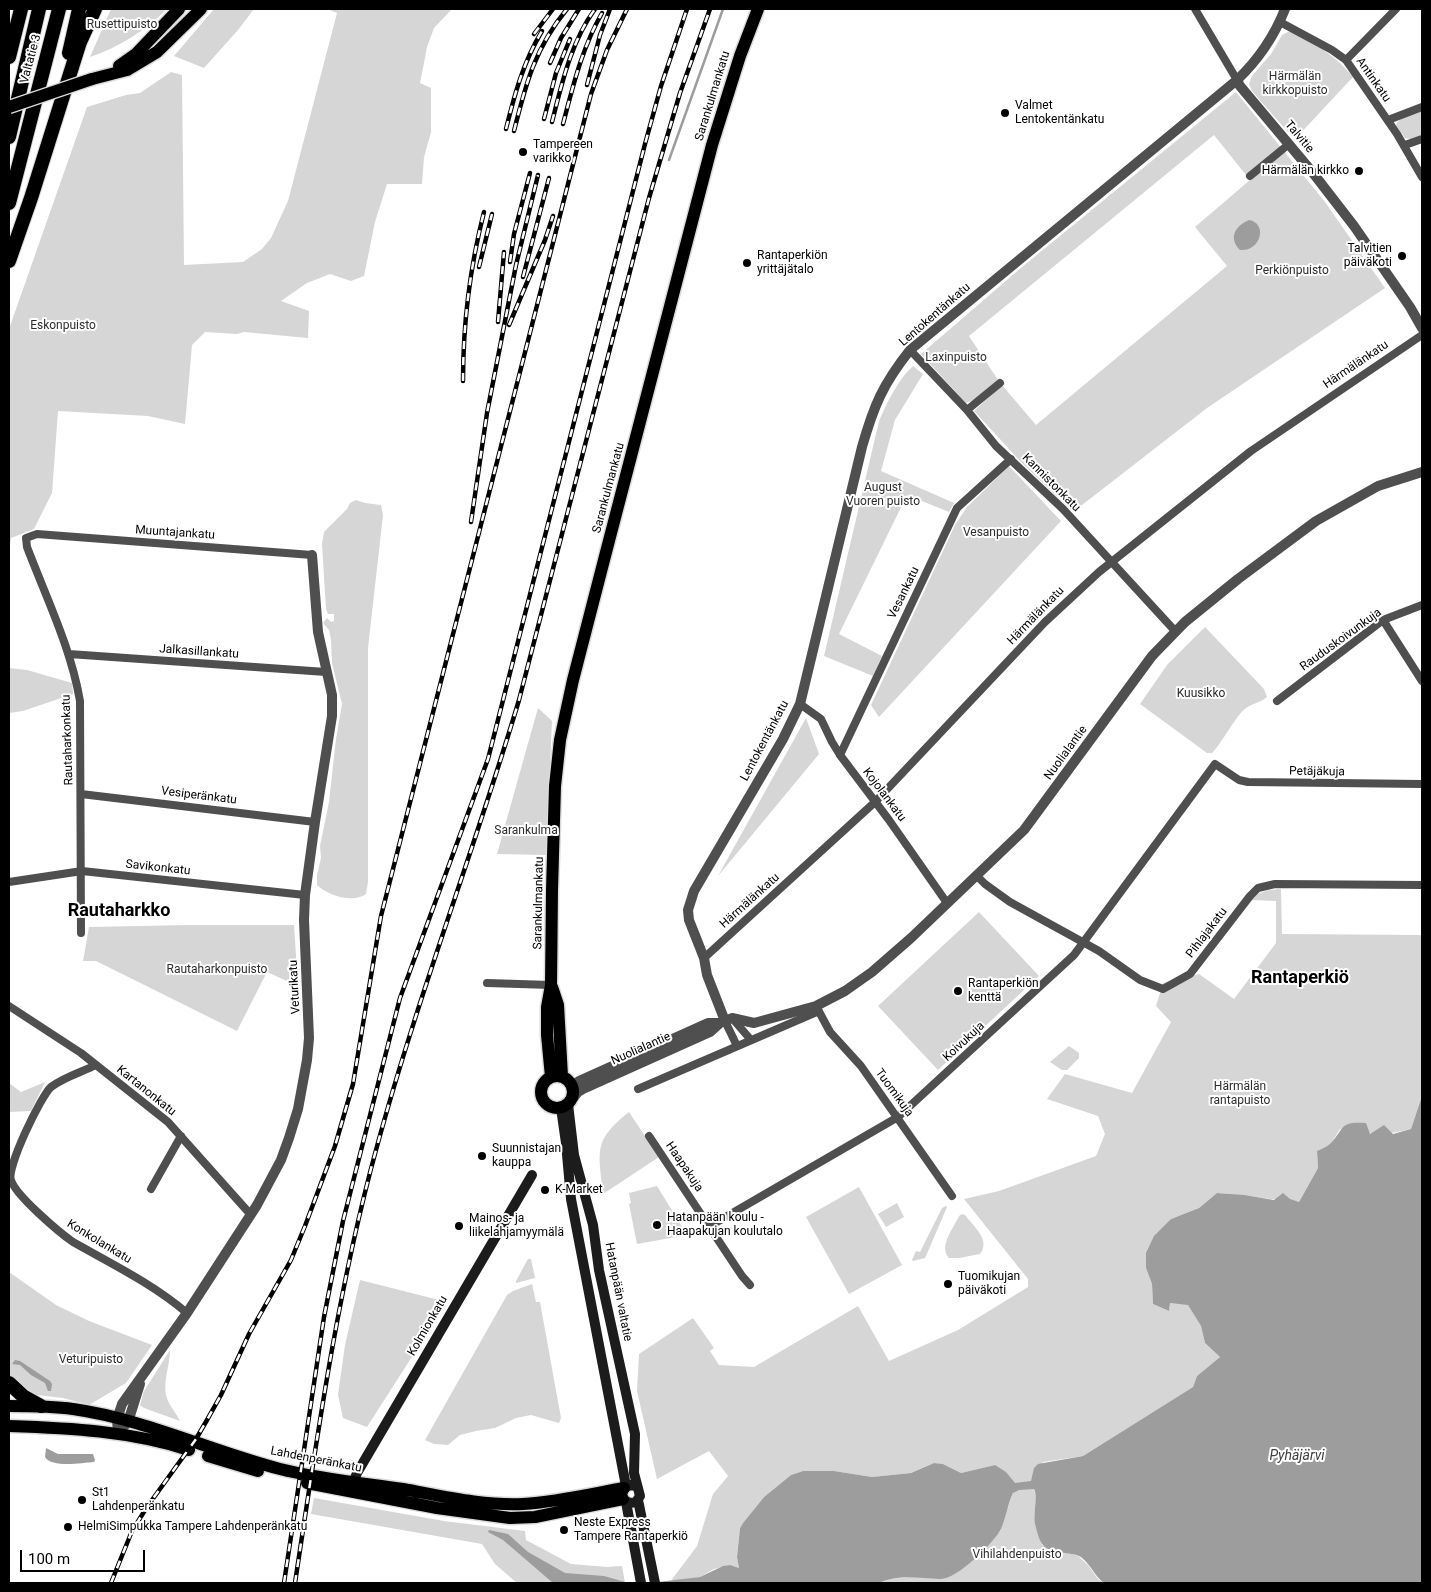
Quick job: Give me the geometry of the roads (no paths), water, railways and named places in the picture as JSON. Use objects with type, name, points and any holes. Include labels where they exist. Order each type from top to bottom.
[{"type":"highway","points":[[9,40],[14,9]]},
{"type":"highway","points":[[9,57],[21,9]]},
{"type":"highway","name":"Valtatie 3","points":[[9,136],[39,9]]},
{"type":"highway","name":"Valtatie 3","points":[[9,203],[59,9]]},
{"type":"highway","points":[[51,132],[79,9]]},
{"type":"highway","points":[[9,261],[80,42],[95,9]]},
{"type":"highway","points":[[9,1383],[23,1396],[41,1406]]},
{"type":"main road","points":[[92,79],[115,68],[136,54],[180,9]]},
{"type":"main road","points":[[9,107],[92,79],[127,70],[157,52],[201,9]]},
{"type":"main road","name":"Sarankulmankatu","points":[[556,1077],[547,1022],[547,1007],[551,984],[556,768],[568,703],[712,145],[737,64],[758,9]]},
{"type":"main road","points":[[556,1077],[568,1080],[569,1099],[555,1108],[549,1106],[542,1097],[543,1085],[556,1077]]},
{"type":"main road","name":"Hatanpään valtatie","points":[[569,1099],[566,1144],[572,1210],[627,1490],[641,1581]]},
{"type":"main road","name":"Hatanpään valtatie","points":[[569,1099],[574,1155],[593,1225],[599,1270],[635,1434],[634,1474],[627,1490]]},
{"type":"main road","name":"Kolmionkatu","points":[[352,1487],[357,1473],[532,1175]]},
{"type":"main road","name":"Lahdenperänkatu","points":[[9,1406],[41,1406],[72,1409],[122,1420],[280,1469],[430,1506],[510,1518],[534,1517],[627,1490]]},
{"type":"main road","name":"Lahdenperänkatu","points":[[9,1426],[118,1434],[176,1446],[283,1478],[513,1504],[538,1503],[627,1490]]},
{"type":"main road","points":[[627,1490],[632,1503],[638,1500],[654,1580]]},
{"type":"street","name":"Talvitie","points":[[1195,9],[1240,86],[1354,226],[1410,307],[1422,328]]},
{"type":"street","name":"Lentokentänkatu","points":[[726,1020],[707,975],[704,958],[688,915],[694,891],[784,739],[800,704],[870,418],[883,388],[910,350],[1237,80],[1261,55],[1280,22],[1285,9]]},
{"type":"street","points":[[1346,60],[1396,9]]},
{"type":"street","name":"Antinkatu","points":[[1280,22],[1332,50],[1346,60],[1405,145],[1422,178]]},
{"type":"street","points":[[1388,120],[1422,107]]},
{"type":"street","points":[[1405,145],[1422,139]]},
{"type":"street","points":[[1250,176],[1289,144]]},
{"type":"street","name":"Härmälänkatu","points":[[704,958],[875,802],[1045,622],[1111,562],[1258,446],[1422,335]]},
{"type":"street","name":"Kannistonkatu","points":[[910,350],[967,410],[996,446],[1063,509],[1176,632]]},
{"type":"street","points":[[967,410],[1000,383]]},
{"type":"street","name":"Vesankatu","points":[[840,755],[957,508],[1011,459]]},
{"type":"street","name":"Nuolialantie","points":[[569,1099],[583,1089],[710,1032],[726,1020],[754,1022],[817,1008],[872,972],[948,904],[1024,830],[1152,656],[1176,632],[1238,579],[1316,521],[1378,486],[1422,472]]},
{"type":"street","name":"Muuntajankatu","points":[[37,534],[312,555]]},
{"type":"street","name":"Rautaharkonkatu","points":[[37,534],[26,538],[27,547],[76,674],[80,701],[82,933]]},
{"type":"street","name":"Veturikatu","points":[[118,1434],[122,1420],[142,1378],[251,1215],[281,1160],[290,1138],[298,1109],[307,1060],[309,1010],[304,920],[305,896],[332,716],[332,695],[318,632],[312,555]]},
{"type":"street","name":"Rauduskoivunkuja","points":[[1277,701],[1383,620],[1422,605]]},
{"type":"street","points":[[1383,620],[1422,681]]},
{"type":"street","name":"Jalkasillankatu","points":[[69,654],[326,672]]},
{"type":"street","name":"Kojolankatu","points":[[800,704],[820,719],[840,755],[948,904]]},
{"type":"street","name":"Petäjäkuja","points":[[1216,764],[1239,780],[1248,782],[1422,784]]},
{"type":"street","name":"Koivukuja","points":[[710,1226],[898,1117],[1074,955],[1216,764]]},
{"type":"street","name":"Vesiperänkatu","points":[[81,794],[315,822]]},
{"type":"street","name":"Savikonkatu","points":[[9,882],[82,871],[305,896]]},
{"type":"street","name":"Pihlajakatu","points":[[977,876],[1010,902],[1084,942],[1140,980],[1163,989],[1190,974],[1241,906],[1258,888],[1275,884],[1422,885]]},
{"type":"street","points":[[487,983],[551,984]]},
{"type":"street","name":"Kartanonkatu","points":[[9,1006],[81,1053],[168,1122],[251,1215]]},
{"type":"street","points":[[638,1089],[751,1040],[817,1008]]},
{"type":"street","name":"Tuomikuja","points":[[817,1008],[830,1032],[861,1066],[952,1196]]},
{"type":"street","points":[[726,1020],[751,1040]]},
{"type":"street","points":[[726,1020],[737,1046]]},
{"type":"street","name":"Konkolankatu","points":[[96,1065],[50,1088],[18,1148],[10,1171],[10,1180],[61,1234],[152,1286],[187,1313]]},
{"type":"street","points":[[151,1189],[181,1136]]},
{"type":"street","name":"Haapakuja","points":[[649,1136],[742,1276],[750,1285]]},
{"type":"water","points":[[1249,220],[1259,226],[1260,237],[1253,247],[1240,250],[1234,241],[1235,233],[1240,226]]},
{"type":"water","name":"Pyhäjärvi","points":[[1422,1096],[1422,1583],[1104,1583],[1081,1557],[1051,1550],[1041,1542],[1035,1524],[1036,1496],[1034,1489],[1019,1490],[1013,1493],[1003,1524],[997,1535],[974,1560],[947,1578],[894,1578],[879,1583],[649,1583],[700,1577],[723,1566],[730,1565],[739,1568],[737,1557],[740,1528],[764,1497],[791,1475],[803,1471],[834,1471],[872,1477],[911,1473],[934,1463],[943,1464],[961,1473],[995,1465],[1006,1472],[1015,1483],[1031,1481],[1034,1468],[1038,1464],[1083,1456],[1193,1387],[1197,1376],[1220,1357],[1205,1343],[1201,1326],[1188,1305],[1170,1303],[1169,1311],[1153,1304],[1152,1284],[1146,1268],[1146,1253],[1154,1236],[1171,1219],[1199,1208],[1217,1193],[1274,1200],[1283,1193],[1290,1199],[1299,1202],[1318,1168],[1317,1151],[1331,1143],[1344,1126],[1352,1123],[1366,1123],[1370,1134],[1384,1125],[1393,1134],[1411,1129]]},
{"type":"water","points":[[15,1360],[20,1361],[50,1381],[52,1384],[51,1391],[48,1391],[45,1383],[31,1375],[20,1365],[12,1364]]},
{"type":"water","points":[[46,1448],[58,1454],[93,1454],[95,1460],[94,1462],[75,1464],[54,1463],[45,1457]]},
{"type":"water","points":[[489,1530],[508,1534],[528,1552],[565,1573],[604,1576],[629,1583],[553,1583],[503,1540],[488,1532]]},
{"type":"waterway","points":[[669,160],[723,9]]},
{"type":"railway","points":[[534,34],[553,9]]},
{"type":"railway","points":[[514,131],[523,97],[539,52],[556,23],[567,9]]},
{"type":"railway","points":[[550,63],[561,38],[579,9]]},
{"type":"railway","points":[[552,122],[573,49],[595,9]]},
{"type":"railway","points":[[587,85],[600,35],[610,9]]},
{"type":"railway","points":[[111,1583],[132,1531],[196,1439],[221,1395],[249,1334],[291,1260],[335,1146],[353,1084],[381,916],[591,94],[607,50],[627,9]]},
{"type":"railway","points":[[284,1583],[324,1317],[343,1221],[400,998],[488,759],[645,144],[661,86],[687,9]]},
{"type":"railway","points":[[295,1583],[339,1312],[362,1204],[376,1150],[409,1037],[519,700],[649,198],[680,93],[710,9]]},
{"type":"railway","points":[[563,124],[574,81],[589,40],[602,13]]},
{"type":"railway","points":[[506,129],[520,78],[542,31]]},
{"type":"railway","points":[[544,119],[556,73],[570,39]]},
{"type":"railway","points":[[510,262],[514,234],[530,173]]},
{"type":"railway","points":[[471,522],[487,413],[516,265],[538,175]]},
{"type":"railway","points":[[523,277],[549,178]]},
{"type":"railway","points":[[463,381],[464,338],[468,296],[484,212]]},
{"type":"railway","points":[[479,267],[492,214]]},
{"type":"railway","points":[[509,325],[545,240],[553,216]]},
{"type":"railway","points":[[498,322],[504,252]]},
{"type":"place","name":"Valmet Lentokentänkatu","points":[[1005,113]]},
{"type":"place","name":"Tampereen varikko","points":[[523,152]]},
{"type":"place","name":"Härmälän kirkko","points":[[1359,171]]},
{"type":"place","name":"Talvitien päiväkoti","points":[[1402,256]]},
{"type":"place","name":"Rantaperkiön yrittäjätalo","points":[[747,263]]},
{"type":"place","name":"Rantaperkiön kenttä","points":[[958,991]]},
{"type":"place","name":"Suunnistajan kauppa","points":[[482,1156]]},
{"type":"place","name":"K-Market","points":[[545,1190]]},
{"type":"place","name":"Hatanpään koulu - Haapakujan koulutalo","points":[[657,1225]]},
{"type":"place","name":"Mainos- ja liikelahjamyymälä","points":[[459,1226]]},
{"type":"place","name":"Tuomikujan päiväkoti","points":[[948,1284]]},
{"type":"place","name":"St1 Lahdenperänkatu","points":[[82,1500]]},
{"type":"place","name":"HelmiSimpukka Tampere Lahdenperänkatu","points":[[68,1527]]},
{"type":"place","name":"Neste Express Tampere Rantaperkiö","points":[[564,1530]]},
{"type":"district","name":"Rautaharkko","points":[[119,911]]},
{"type":"district","name":"Rantaperkiö","points":[[1300,978]]},
{"type":"park label","name":"Rusettipuisto","points":[[122,25]]},
{"type":"park label","name":"Härmälän kirkkopuisto","points":[[1295,84]]},
{"type":"park label","name":"Perkiönpuisto","points":[[1292,271]]},
{"type":"park label","name":"Eskonpuisto","points":[[63,326]]},
{"type":"park label","name":"Laxinpuisto","points":[[956,358]]},
{"type":"park label","name":"August Vuoren puisto","points":[[883,495]]},
{"type":"park label","name":"Vesanpuisto","points":[[996,533]]},
{"type":"park label","name":"Kuusikko","points":[[1201,694]]},
{"type":"park label","name":"Sarankulma","points":[[526,831]]},
{"type":"park label","name":"Rautaharkonpuisto","points":[[217,970]]},
{"type":"park label","name":"Härmälän rantapuisto","points":[[1240,1094]]},
{"type":"park label","name":"Veturipuisto","points":[[91,1360]]},
{"type":"park label","name":"Vihilahdenpuisto","points":[[1017,1555]]}]
